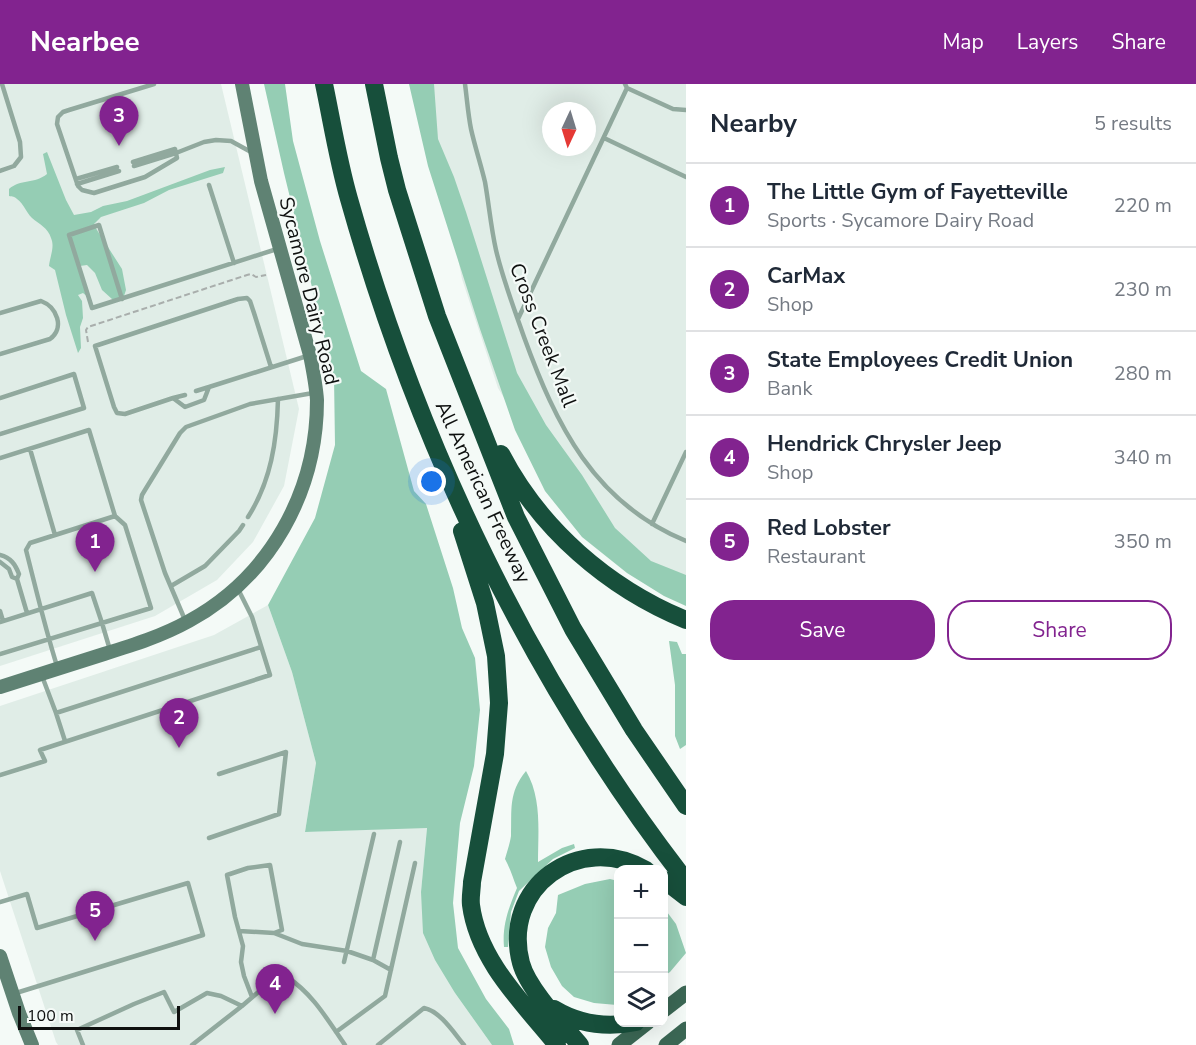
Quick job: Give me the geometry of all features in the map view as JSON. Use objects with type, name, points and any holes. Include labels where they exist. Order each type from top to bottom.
[{"type":"highway","name":"All American Freeway","points":[[324,84],[349,198],[383,312],[409,384],[466,517],[489,566],[539,659],[602,762],[686,881]]},
{"type":"highway","name":"All American Freeway","points":[[374,84],[397,190],[437,316],[516,517],[573,629],[634,730],[686,806]]},
{"type":"highway","points":[[460,378],[517,481],[538,510],[563,537],[585,560],[610,579],[645,600],[686,620]]},
{"type":"highway","points":[[425,422],[485,603],[496,656],[499,703],[495,754],[472,882],[471,902],[474,919],[479,936],[493,964],[557,1045]]},
{"type":"highway","points":[[580,1045],[533,988],[525,974],[518,950],[520,919],[534,890],[544,879],[565,864],[590,857],[606,856],[621,858],[638,865]]},
{"type":"highway","points":[[668,884],[686,897]]},
{"type":"highway","points":[[543,1000],[564,1015],[603,1025],[614,1025]]},
{"type":"main road","points":[[668,1006],[686,993]]},
{"type":"main road","points":[[619,1045],[643,1027]]},
{"type":"main road","points":[[666,1045],[680,1036]]},
{"type":"street","name":"Sycamore Dairy Road","points":[[0,687],[148,640],[186,623],[222,600],[250,575],[273,545],[301,494],[315,438],[316,392],[310,355],[261,181],[242,84]]},
{"type":"street","points":[[0,956],[10,991],[32,1045]]},
{"type":"lane","points":[[0,171],[14,166],[21,157],[20,142],[2,84]]},
{"type":"lane","points":[[154,84],[63,112],[58,117],[57,124],[76,182],[82,190],[94,194],[145,177],[177,158],[175,151]]},
{"type":"lane","name":"Cross Creek Mall","points":[[465,84],[471,128],[484,182],[495,248],[503,278],[547,396],[568,437],[590,468],[620,501],[652,524],[686,541]]},
{"type":"lane","points":[[518,320],[604,138],[626,86],[673,109],[686,110]]},
{"type":"lane","points":[[604,138],[686,177]]},
{"type":"lane","points":[[133,164],[216,140],[231,141],[256,155]]},
{"type":"lane","points":[[76,182],[118,169]]},
{"type":"lane","points":[[209,185],[234,263]]},
{"type":"lane","points":[[122,299],[99,225],[69,235],[92,308],[122,299],[280,248]]},
{"type":"lane","points":[[184,395],[125,414],[117,413],[95,346],[247,298],[250,301],[271,367]]},
{"type":"lane","points":[[0,313],[41,301],[48,303],[59,325],[56,335],[50,339],[0,354]]},
{"type":"lane","points":[[196,392],[310,355]]},
{"type":"lane","points":[[0,398],[74,374],[84,408],[0,434]]},
{"type":"lane","points":[[173,398],[185,407],[204,400],[209,387]]},
{"type":"lane","points":[[186,623],[165,573],[141,500],[144,490],[186,427],[250,404],[316,392]]},
{"type":"lane","points":[[248,517],[268,476],[275,444],[278,399]]},
{"type":"lane","points":[[0,458],[89,430],[115,516],[125,525],[151,608],[0,654]]},
{"type":"lane","points":[[30,449],[55,535]]},
{"type":"lane","points":[[652,524],[686,452]]},
{"type":"lane","points":[[58,669],[40,609],[26,550],[30,543],[115,516]]},
{"type":"lane","points":[[171,586],[205,566],[243,525]]},
{"type":"lane","points":[[0,555],[15,564],[27,613]]},
{"type":"lane","points":[[0,562],[9,569],[12,577],[17,579]]},
{"type":"lane","points":[[0,775],[45,761],[40,750],[270,675],[252,617],[237,587]]},
{"type":"lane","points":[[0,611],[2,622],[92,593],[111,652]]},
{"type":"lane","points":[[56,713],[261,647]]},
{"type":"lane","points":[[41,674],[65,741]]},
{"type":"lane","points":[[209,838],[279,814],[286,752],[219,774]]},
{"type":"lane","points":[[344,962],[374,834]]},
{"type":"lane","points":[[373,960],[400,842]]},
{"type":"lane","points":[[336,1032],[384,996],[415,863]]},
{"type":"lane","points":[[252,997],[242,969],[243,946],[227,874],[248,868],[270,866],[282,930],[274,933]]},
{"type":"lane","points":[[0,902],[27,894],[37,928],[188,884],[203,935],[10,991]]},
{"type":"lane","points":[[239,931],[274,933],[302,944],[347,951],[373,960],[391,970]]},
{"type":"lane","points":[[192,1045],[277,978],[287,977],[306,991],[345,1045]]},
{"type":"lane","points":[[74,1045],[82,1043],[77,1030],[164,992],[174,1012],[207,993],[221,996],[242,1006]]},
{"type":"lane","points":[[378,1045],[424,1008],[430,1009],[443,1020],[464,1045]]},
{"type":"lane","points":[[384,1040],[388,1045]]},
{"type":"path","points":[[88,342],[86,330],[88,327],[246,275],[251,274],[256,277],[267,275]]},
{"type":"shaded area","points":[[0,84],[221,84],[299,409],[284,486],[253,542],[217,580],[155,616],[0,666]]},
{"type":"shaded area","points":[[424,84],[686,84],[686,592],[659,582],[546,467],[498,388],[462,279]]},
{"type":"shaded area","points":[[268,605],[292,672],[316,763],[305,832],[427,827],[421,892],[455,993],[492,1045],[58,1045],[56,1042],[0,871],[0,706],[214,635]]},
{"type":"green space","points":[[264,84],[285,84],[293,141],[320,241],[361,371],[386,389],[414,491],[426,504],[453,588],[462,628],[475,658],[480,710],[474,766],[460,823],[453,903],[458,948],[486,999],[509,1029],[514,1045],[492,1045],[455,993],[435,960],[423,933],[421,892],[427,828],[305,832],[316,763],[292,672],[268,605],[315,518],[335,445],[334,377]]},
{"type":"green space","points":[[409,84],[434,84],[438,139],[466,212],[517,373],[546,425],[582,475],[615,528],[651,561],[686,575],[686,606],[664,596],[627,573],[582,537],[545,491],[515,430],[480,329],[428,166]]},
{"type":"green space","points":[[47,152],[74,215],[127,201],[210,170],[225,167],[223,173],[169,190],[144,203],[101,217],[94,224],[122,269],[126,290],[123,299],[112,299],[102,290],[95,273],[87,265],[80,266],[89,298],[83,293],[78,295],[82,301],[83,318],[80,327],[81,348],[78,353],[55,270],[49,266],[53,245],[50,235],[32,218],[19,201],[9,196],[9,189],[13,186],[47,174],[43,154]]},
{"type":"green space","points":[[669,641],[677,642],[682,654],[686,654],[686,745],[680,749],[675,736],[675,685]]},
{"type":"green space","points":[[526,771],[535,792],[537,804],[538,862],[562,848],[574,844],[575,848],[553,859],[519,891],[511,912],[508,947],[504,947],[505,924],[517,888],[505,859],[511,836],[512,802],[516,787]]},
{"type":"green space","points":[[614,880],[614,1005],[594,1003],[574,997],[562,986],[551,967],[545,947],[548,928],[556,913],[558,895],[585,884]]},
{"type":"green space","points":[[668,913],[676,924],[686,953],[668,973]]},
{"type":"place","name":"State Employees Credit Union","points":[[119,146]]},
{"type":"place","name":"The Little Gym of Fayetteville","points":[[95,572]]},
{"type":"place","name":"CarMax","points":[[179,748]]},
{"type":"place","name":"Red Lobster","points":[[95,941]]},
{"type":"place","name":"Hendrick Chrysler Jeep","points":[[275,1014]]}]
